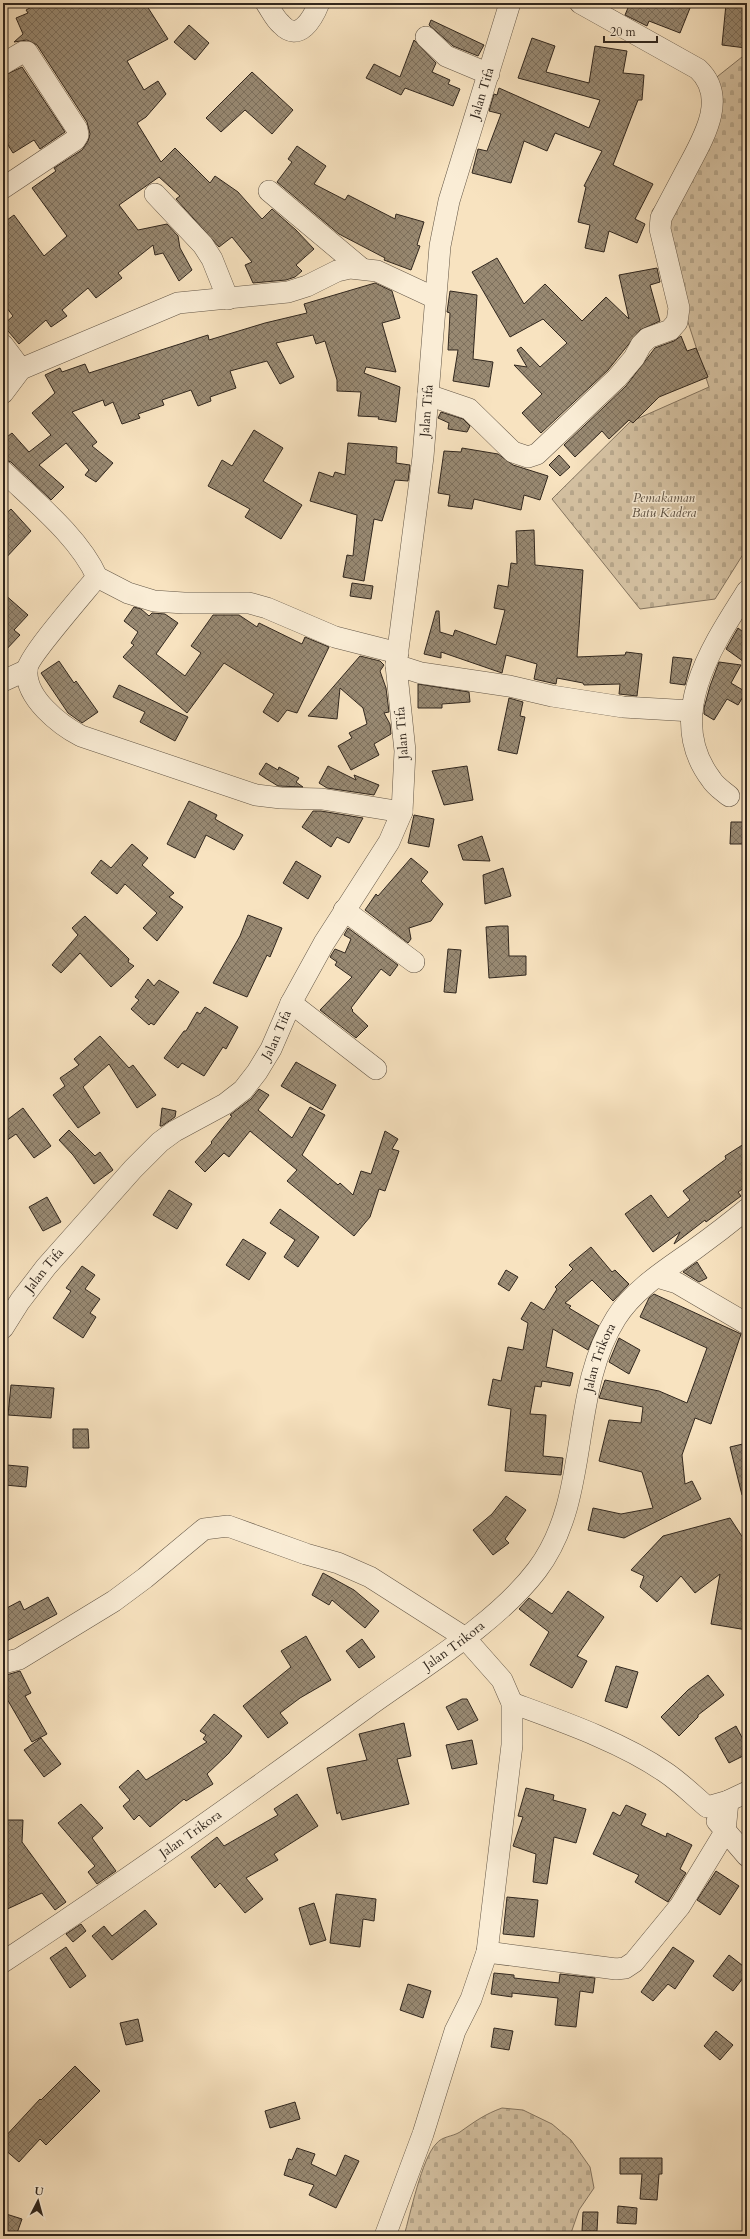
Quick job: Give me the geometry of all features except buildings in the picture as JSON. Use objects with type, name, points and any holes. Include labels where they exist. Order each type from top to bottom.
[{"type":"street","points":[[266,3],[281,25],[288,29],[296,30],[309,24],[318,3]]},
{"type":"street","name":"Jalan Tifa","points":[[3,1328],[20,1301],[46,1267],[133,1169],[170,1135],[225,1104],[243,1090],[271,1048],[291,1003],[344,910],[389,842],[402,812],[405,751],[397,659],[423,457],[440,246],[449,202],[510,3]]},
{"type":"street","points":[[428,395],[469,409],[513,452],[522,456],[533,456],[547,446],[613,382],[634,358],[641,345],[648,338],[670,330],[677,322],[679,308],[660,229],[661,218],[707,130],[713,97],[706,76],[698,69],[580,3]]},
{"type":"street","points":[[426,37],[446,56],[489,74]]},
{"type":"street","points":[[3,64],[23,52],[27,52],[78,132],[75,140],[3,188]]},
{"type":"street","points":[[269,191],[361,268]]},
{"type":"street","points":[[155,194],[204,245],[212,259],[228,298]]},
{"type":"street","points":[[3,393],[21,369],[178,302],[288,292],[307,286],[337,272],[361,268],[377,271],[435,298]]},
{"type":"street","points":[[3,345],[21,369]]},
{"type":"street","points":[[3,471],[68,536],[91,565],[97,577],[128,593],[154,601],[184,603],[249,603],[268,608],[397,659],[421,673],[452,676],[509,686],[552,696],[623,707],[692,711]]},
{"type":"street","points":[[3,681],[26,670],[33,657],[47,638],[97,577]]},
{"type":"street","points":[[729,796],[711,780],[696,756],[691,733],[692,711],[704,666],[725,626],[747,591]]},
{"type":"street","points":[[26,670],[31,689],[44,709],[65,728],[82,736],[256,795],[281,798],[322,799],[402,812]]},
{"type":"street","points":[[344,910],[414,962]]},
{"type":"street","points":[[291,1003],[376,1069]]},
{"type":"street","name":"Jalan Trikora","points":[[3,1962],[222,1812],[464,1637],[521,1589],[539,1567],[555,1538],[567,1507],[585,1407],[597,1361],[616,1318],[632,1299],[657,1277],[747,1209]]},
{"type":"street","points":[[657,1277],[676,1283],[747,1324]]},
{"type":"street","points":[[3,1662],[19,1659],[114,1601],[156,1570],[199,1532],[215,1526],[228,1526],[283,1546],[338,1563],[370,1577],[464,1637],[502,1680],[512,1703],[512,1745],[487,1952],[471,1999],[455,2031],[423,2134],[386,2236]]},
{"type":"street","points":[[512,1703],[557,1719],[618,1746],[664,1772],[707,1807],[725,1832],[747,1856]]},
{"type":"street","points":[[707,1807],[728,1801],[747,1792]]},
{"type":"street","points":[[487,1952],[616,1969],[625,1968],[634,1962],[680,1906],[725,1832],[728,1801]]},
{"type":"green space","name":"Pemakaman Batu Kadera","points":[[747,53],[747,548],[715,599],[640,609],[552,499],[630,422],[709,387],[652,211],[698,148],[708,84]]},
{"type":"green space","points":[[502,2108],[523,2110],[552,2124],[571,2140],[590,2167],[594,2188],[579,2210],[570,2236],[404,2236],[421,2174],[431,2151],[438,2141],[457,2134],[485,2116]]}]
